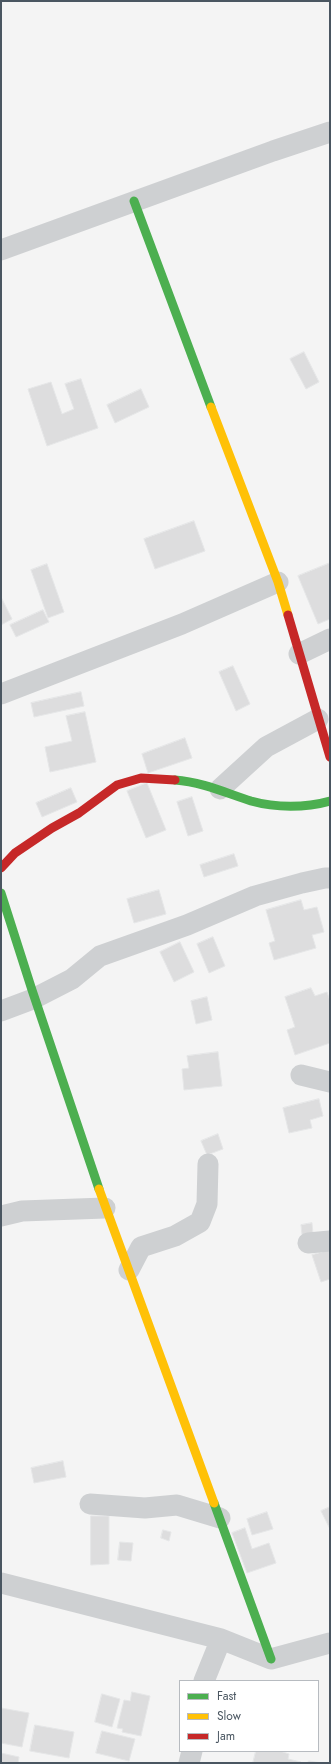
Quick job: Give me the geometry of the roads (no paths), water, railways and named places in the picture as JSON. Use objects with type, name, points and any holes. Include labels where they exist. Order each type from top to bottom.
[{"type":"street","points":[[1,250],[273,150],[330,132]]},
{"type":"street","points":[[134,201],[160,275],[278,582],[330,757]]},
{"type":"street","points":[[1,694],[182,624],[278,582]]},
{"type":"street","points":[[299,654],[330,639]]},
{"type":"street","points":[[220,789],[266,747],[318,719]]},
{"type":"street","points":[[1,868],[15,853],[52,828],[79,813],[117,785],[141,778],[186,780],[220,789],[252,801],[271,804],[311,806],[330,801]]},
{"type":"street","points":[[1,1011],[33,999],[72,979],[100,956],[187,925],[256,896],[302,883],[330,878]]},
{"type":"street","points":[[1,893],[33,999],[105,1208],[271,1659]]},
{"type":"street","points":[[301,1075],[330,1082]]},
{"type":"street","points":[[129,1270],[141,1246],[175,1236],[200,1222],[207,1204],[208,1164]]},
{"type":"street","points":[[1,1216],[22,1211],[105,1208]]},
{"type":"street","points":[[308,1243],[330,1241]]},
{"type":"street","points":[[90,1504],[145,1508],[177,1505],[220,1518]]},
{"type":"street","points":[[1,1583],[221,1639],[271,1659],[330,1643]]},
{"type":"street","points":[[204,1680],[221,1639]]},
{"type":"street","points":[[189,1763],[192,1752]]}]
